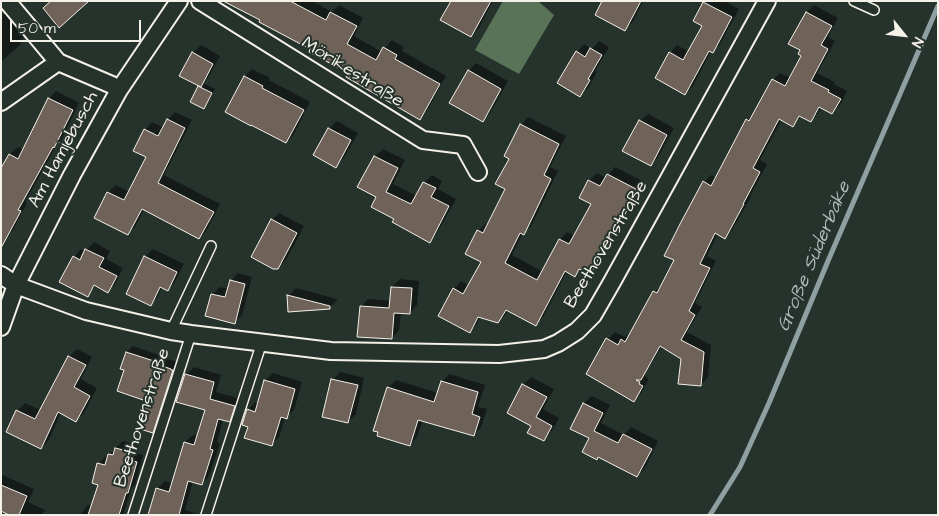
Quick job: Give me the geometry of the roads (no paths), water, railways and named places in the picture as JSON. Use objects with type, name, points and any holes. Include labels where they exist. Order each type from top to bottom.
[{"type":"street","points":[[7,1],[58,62],[112,85],[119,90]]},
{"type":"street","name":"Am Hamjebusch","points":[[1,327],[16,285],[72,175],[119,90],[179,1]]},
{"type":"street","name":"Mörikestraße","points":[[200,1],[422,140],[463,145],[478,172]]},
{"type":"street","name":"Beethovenstraße","points":[[1,275],[16,285],[86,311],[191,334],[331,351],[500,354],[544,349],[577,331],[593,314],[767,1]]},
{"type":"street","points":[[1,102],[58,62]]},
{"type":"lane","points":[[854,1],[874,10]]},
{"type":"lane","points":[[171,331],[211,246]]},
{"type":"lane","name":"Beethovenstraße","points":[[133,515],[191,334]]},
{"type":"lane","points":[[206,515],[262,342]]},
{"type":"waterway","name":"Große Süderbäke","points":[[710,515],[740,467],[769,403],[938,6]]}]
